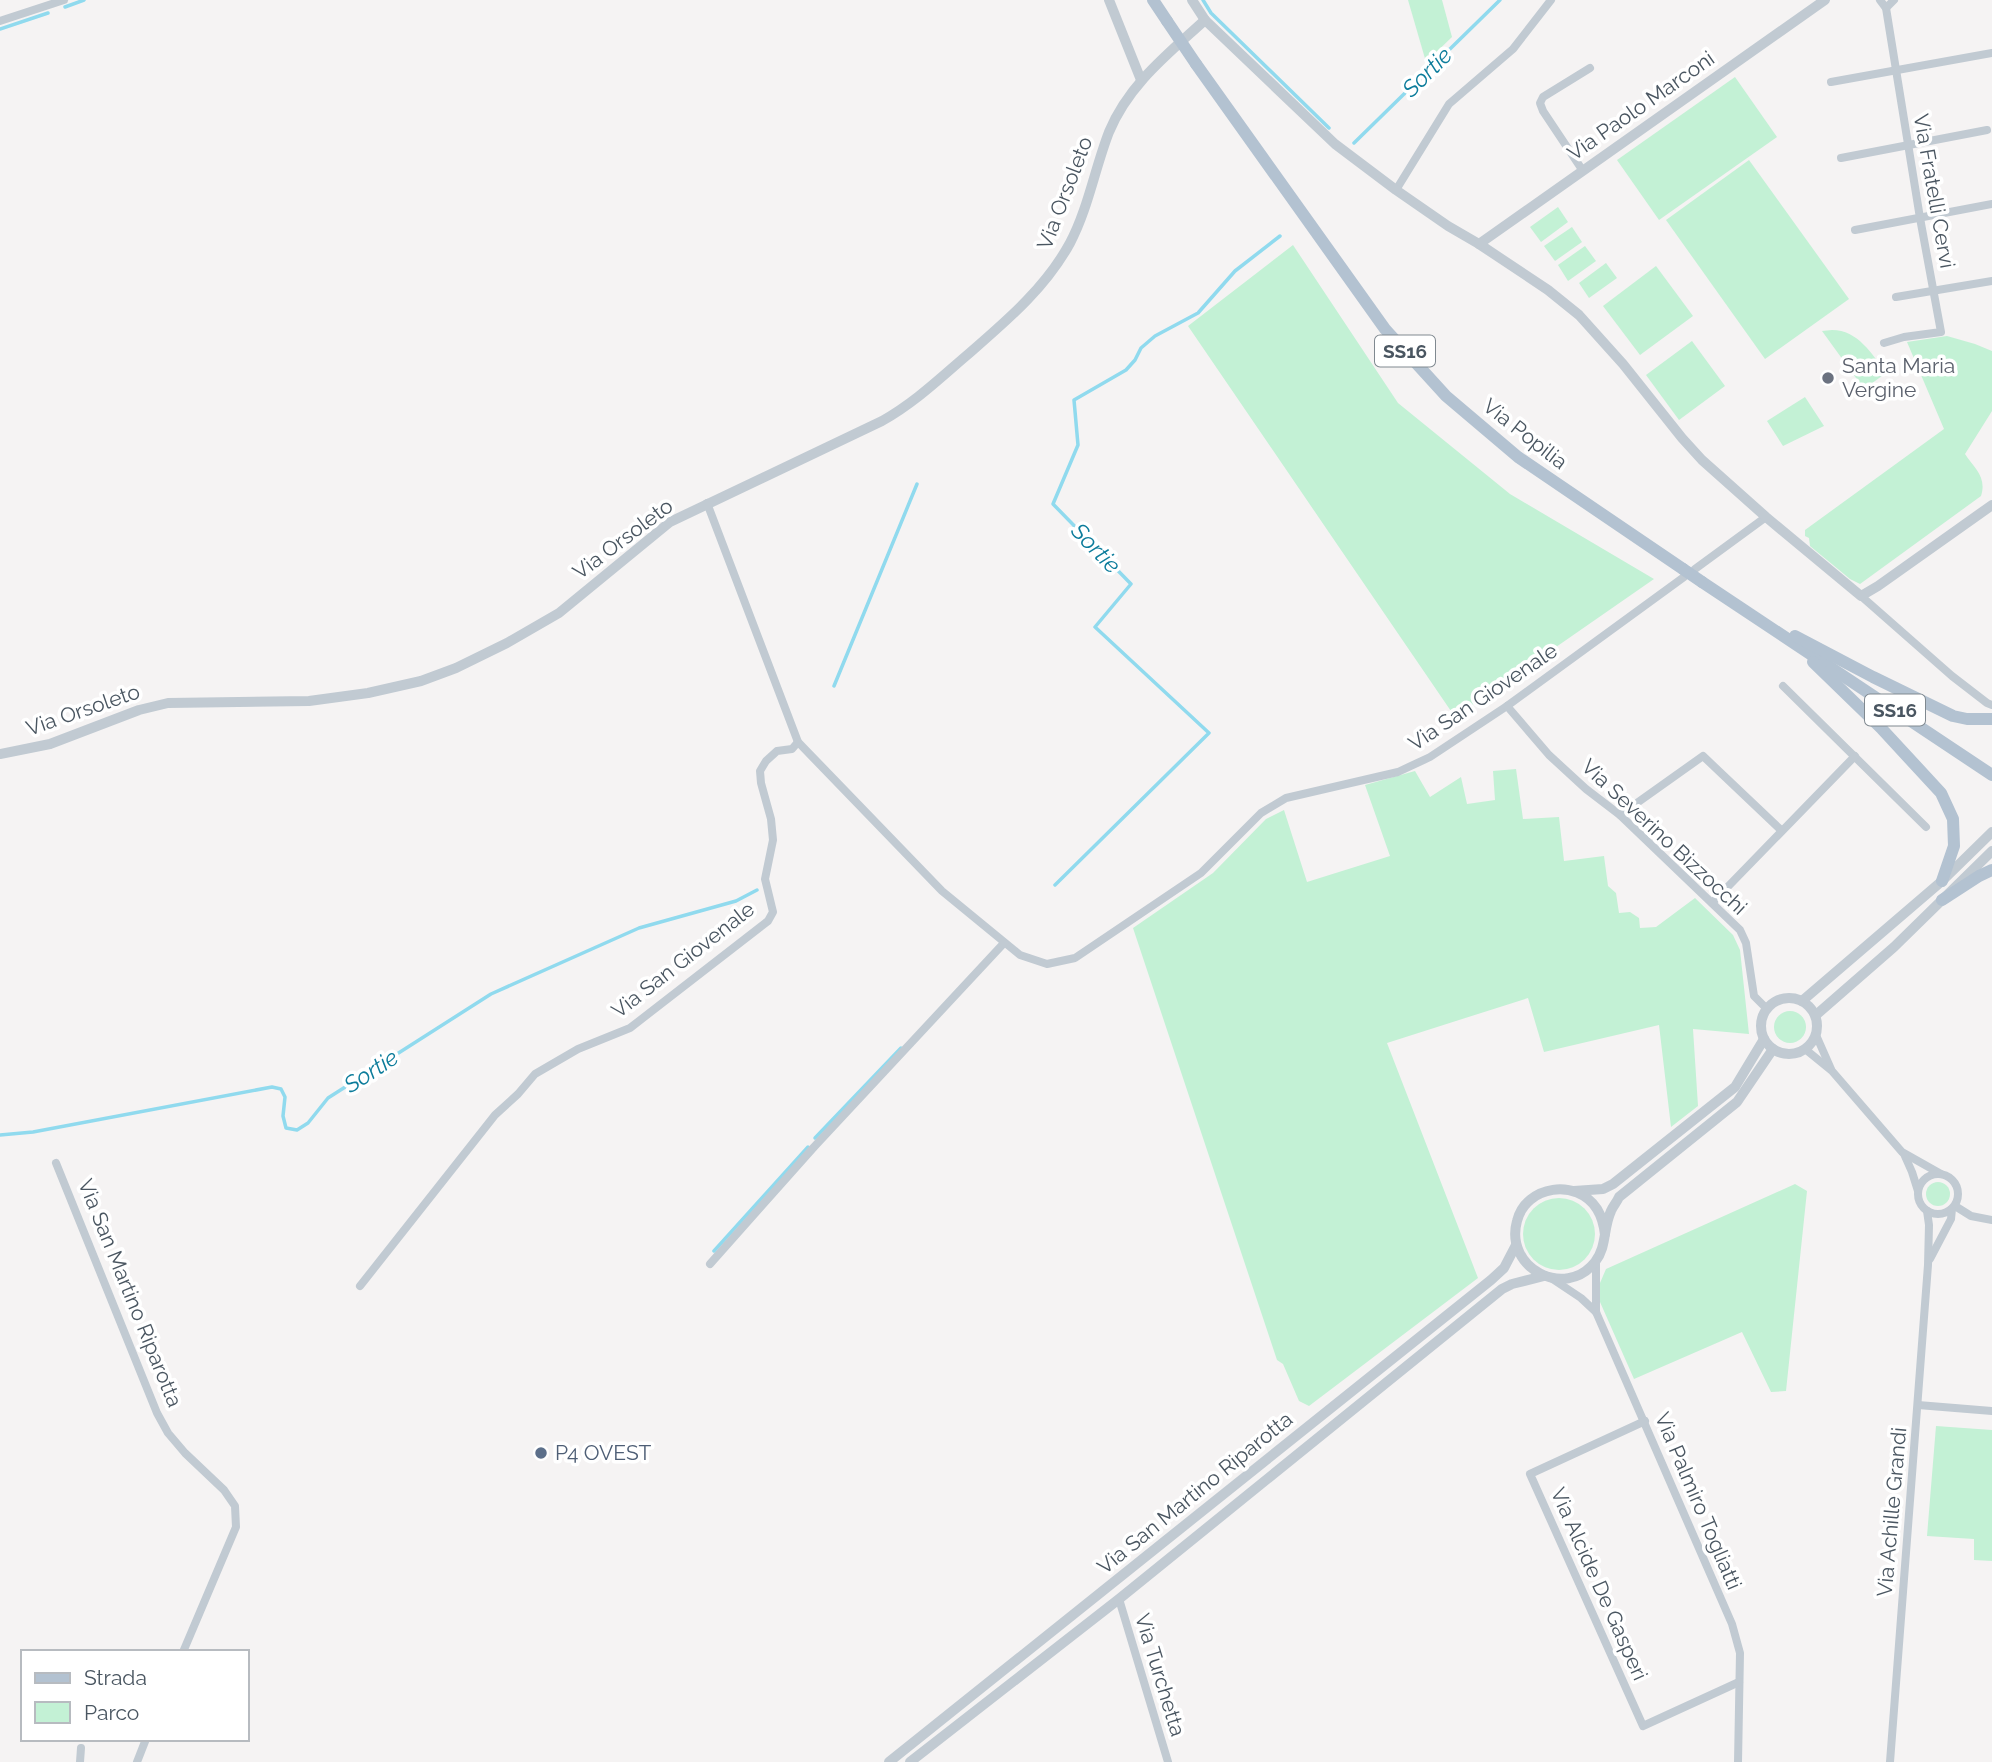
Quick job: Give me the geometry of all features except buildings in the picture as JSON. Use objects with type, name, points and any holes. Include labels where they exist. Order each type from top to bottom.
[{"type":"main road","name":"Via Popilia","points":[[1153,0],[1385,329],[1446,396],[1518,457],[1992,775]]},
{"type":"main road","points":[[1748,613],[1953,716],[1992,719]]},
{"type":"main road","points":[[1798,646],[1881,728],[1941,793],[1953,819],[1954,846],[1942,881]]},
{"type":"main road","points":[[1942,900],[1992,870]]},
{"type":"street","points":[[0,21],[64,0]]},
{"type":"street","points":[[1109,0],[1141,79]]},
{"type":"street","points":[[1192,0],[1205,20],[1335,144],[1448,226],[1548,290],[1579,315],[1623,363],[1702,460],[1952,676],[1992,705]]},
{"type":"street","points":[[1396,190],[1450,104],[1513,49],[1551,0]]},
{"type":"street","name":"Via Paolo Marconi","points":[[1479,244],[1825,0]]},
{"type":"street","points":[[1883,4],[1894,0]]},
{"type":"street","name":"Via Fratelli Cervi","points":[[1883,4],[1941,332],[1904,337],[1884,343]]},
{"type":"street","name":"Via Orsoleto","points":[[0,754],[50,744],[139,710],[168,703],[309,701],[368,693],[421,681],[456,668],[507,643],[559,612],[670,522],[907,407],[1023,306],[1057,266],[1072,240],[1110,131],[1130,94],[1141,79],[1205,20]]},
{"type":"street","points":[[1831,82],[1992,53]]},
{"type":"street","points":[[1583,171],[1540,103],[1543,97],[1590,68]]},
{"type":"street","points":[[1841,158],[1987,130]]},
{"type":"street","points":[[1855,230],[1992,204]]},
{"type":"street","points":[[1896,297],[1992,281]]},
{"type":"street","name":"Via San Giovenale","points":[[707,503],[798,742],[942,891],[1020,955],[1047,964],[1075,958],[1201,873],[1261,813],[1286,798],[1398,772],[1430,757],[1507,706],[1687,572],[1766,517]]},
{"type":"street","points":[[1861,596],[1992,505]]},
{"type":"street","points":[[1783,686],[1926,827]]},
{"type":"street","name":"Via Severino Bizzocchi","points":[[1507,706],[1549,755],[1620,815],[1740,930],[1746,943],[1754,996],[1767,1009]]},
{"type":"street","name":"Via San Giovenale","points":[[360,1286],[495,1115],[535,1074],[578,1049],[630,1028],[768,921],[773,912],[765,879],[773,840],[760,771],[777,751],[792,749],[798,742]]},
{"type":"street","points":[[1620,815],[1703,756],[1781,830]]},
{"type":"street","points":[[1712,903],[1855,756]]},
{"type":"street","points":[[1802,1001],[1942,881],[1992,832]]},
{"type":"street","points":[[1815,1015],[1894,947],[1992,851]]},
{"type":"street","points":[[710,1264],[814,1147],[1004,943]]},
{"type":"street","points":[[1783,999],[1802,1001],[1812,1008],[1818,1026],[1812,1043],[1797,1053],[1789,1054],[1773,1049],[1764,1039],[1761,1023],[1767,1009],[1774,1002],[1783,999]]},
{"type":"street","name":"Via Achille Grandi","points":[[1816,1035],[1832,1071]]},
{"type":"street","points":[[1596,1312],[1575,1293],[1531,1269],[1521,1258],[1514,1231],[1524,1206],[1534,1196],[1547,1191],[1603,1189],[1613,1184],[1735,1087],[1764,1039]]},
{"type":"street","points":[[1547,1277],[1563,1279],[1587,1270],[1602,1249],[1610,1212],[1619,1198],[1737,1102],[1773,1049]]},
{"type":"street","name":"Via Achille Grandi","points":[[1805,1049],[1832,1071],[1902,1152],[1912,1172],[1919,1202],[1927,1212],[1929,1226],[1890,1762]]},
{"type":"street","name":"Via Achille Grandi","points":[[1902,1152],[1947,1176],[1956,1184],[1959,1195],[1951,1219],[1928,1265]]},
{"type":"street","name":"Via San Martino Riparotta","points":[[56,1163],[157,1413],[168,1433],[224,1490],[235,1506],[236,1527],[184,1650]]},
{"type":"street","points":[[1918,1191],[1929,1176],[1941,1174]]},
{"type":"street","points":[[1574,1191],[1597,1208],[1605,1235]]},
{"type":"street","points":[[1927,1212],[1937,1215],[1948,1213],[1954,1208],[1970,1216],[1992,1220]]},
{"type":"street","name":"Via San Martino Riparotta","points":[[889,1762],[1492,1280],[1504,1268],[1516,1245]]},
{"type":"street","name":"Via Palmiro Togliatti","points":[[1595,1261],[1596,1312],[1732,1624],[1740,1653],[1738,1762]]},
{"type":"street","name":"Via San Martino Riparotta","points":[[910,1762],[1119,1599],[1502,1289],[1512,1284],[1547,1277]]},
{"type":"street","points":[[1918,1405],[1992,1411]]},
{"type":"street","name":"Via Alcide De Gasperi","points":[[1645,1422],[1530,1474],[1643,1727],[1739,1682]]},
{"type":"street","name":"Via Turchetta","points":[[1119,1599],[1168,1762]]},
{"type":"street","points":[[137,1762],[145,1741]]},
{"type":"street","points":[[80,1762],[82,1748]]},
{"type":"green space","points":[[1408,0],[1442,0],[1452,37],[1426,62]]},
{"type":"green space","points":[[1735,77],[1777,137],[1659,220],[1617,160]]},
{"type":"green space","points":[[1749,160],[1849,299],[1765,359],[1666,220]]},
{"type":"green space","points":[[1558,207],[1568,222],[1541,242],[1530,227]]},
{"type":"green space","points":[[1572,227],[1582,242],[1555,261],[1544,246]]},
{"type":"green space","points":[[1293,245],[1398,403],[1510,494],[1654,579],[1455,717],[1188,326]]},
{"type":"green space","points":[[1585,246],[1596,261],[1568,281],[1558,265]]},
{"type":"green space","points":[[1606,263],[1617,278],[1589,298],[1579,283]]},
{"type":"green space","points":[[1656,266],[1693,316],[1640,355],[1603,306]]},
{"type":"green space","points":[[1822,331],[1841,331],[1857,339],[1870,351],[1886,373],[1864,389]]},
{"type":"green space","points":[[1947,336],[1992,351],[1992,411],[1965,454],[1981,478],[1981,496],[1860,584],[1810,546],[1805,530],[1944,429],[1907,342]]},
{"type":"green space","points":[[1692,341],[1725,386],[1679,420],[1646,375]]},
{"type":"green space","points":[[1805,397],[1824,426],[1783,446],[1767,421]]},
{"type":"green space","points":[[1516,769],[1523,819],[1559,817],[1564,861],[1604,856],[1608,886],[1616,893],[1619,913],[1630,912],[1639,918],[1640,928],[1656,927],[1695,898],[1733,935],[1740,950],[1749,1034],[1693,1029],[1698,1106],[1671,1127],[1659,1025],[1544,1052],[1528,998],[1387,1043],[1478,1278],[1309,1406],[1299,1401],[1283,1364],[1277,1360],[1133,928],[1213,873],[1266,819],[1284,810],[1307,882],[1390,856],[1365,785],[1415,771],[1430,797],[1461,777],[1467,804],[1495,800],[1493,771]]},
{"type":"green space","points":[[1790,1011],[1802,1015],[1806,1027],[1802,1039],[1790,1043],[1778,1039],[1774,1027],[1778,1015]]},
{"type":"green space","points":[[1938,1182],[1947,1185],[1950,1194],[1947,1203],[1938,1206],[1929,1203],[1926,1194],[1929,1185]]},
{"type":"green space","points":[[1795,1184],[1807,1191],[1786,1391],[1771,1392],[1742,1332],[1634,1379],[1600,1302],[1600,1283],[1606,1269]]},
{"type":"green space","points":[[1559,1198],[1573,1201],[1585,1208],[1592,1220],[1595,1234],[1592,1248],[1585,1260],[1573,1267],[1559,1270],[1545,1267],[1533,1260],[1526,1248],[1523,1234],[1526,1220],[1533,1208],[1545,1201]]},
{"type":"green space","points":[[1936,1426],[1992,1430],[1992,1561],[1974,1560],[1974,1539],[1927,1536]]},
{"type":"waterway","name":"Sortie","points":[[65,7],[84,0]]},
{"type":"waterway","name":"Sortie","points":[[1203,0],[1211,13],[1329,128]]},
{"type":"waterway","name":"Sortie","points":[[1354,143],[1500,0]]},
{"type":"waterway","name":"Sortie","points":[[0,29],[48,13]]},
{"type":"waterway","name":"Sortie","points":[[1055,885],[1209,733],[1095,627],[1131,584],[1053,504],[1078,445],[1074,400],[1126,370],[1141,348],[1155,336],[1198,313],[1235,271],[1280,236]]},
{"type":"waterway","name":"Sortie","points":[[834,686],[917,484]]},
{"type":"waterway","name":"Sortie","points":[[0,1135],[33,1132],[272,1087],[281,1089],[285,1097],[283,1116],[286,1128],[297,1130],[308,1123],[328,1098],[491,994],[639,928],[736,901],[757,890]]},
{"type":"waterway","name":"Sortie","points":[[815,1138],[901,1048]]},
{"type":"waterway","name":"Sortie","points":[[714,1251],[808,1147]]},
{"type":"place","name":"Santa Maria Vergine","points":[[1828,378]]},
{"type":"place","name":"P4 OVEST","points":[[541,1453]]}]
